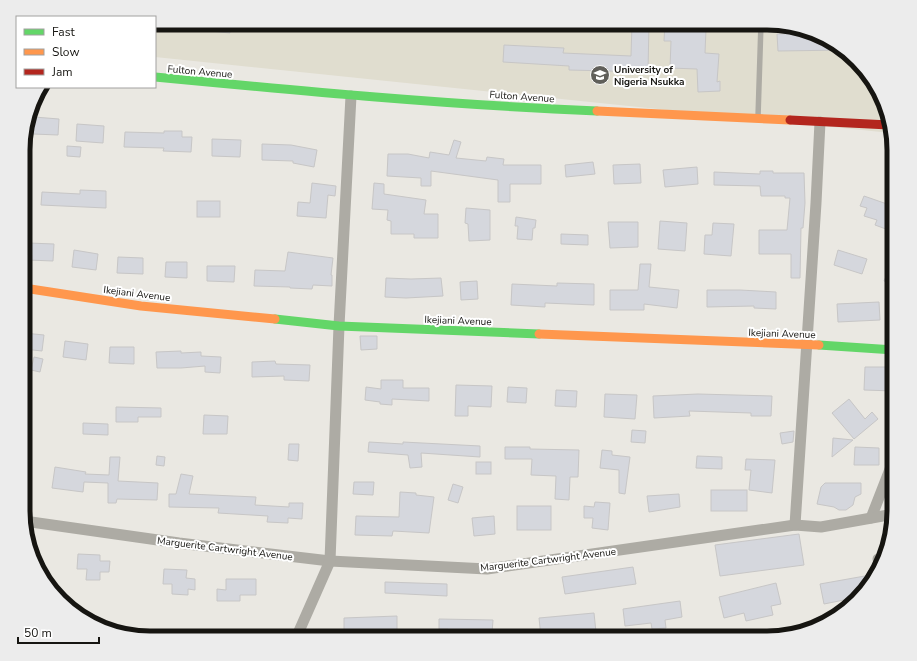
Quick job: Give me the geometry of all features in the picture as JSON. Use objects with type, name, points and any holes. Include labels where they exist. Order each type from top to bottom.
[{"type":"street","name":"Fulton Avenue","points":[[156,77],[351,96],[545,109],[884,125]]},
{"type":"street","points":[[299,631],[330,561],[339,326],[351,96]]},
{"type":"street","points":[[795,525],[820,122]]},
{"type":"street","name":"Ikejiani Avenue","points":[[30,289],[141,306],[339,326],[807,344],[887,350]]},
{"type":"street","points":[[871,518],[887,477]]},
{"type":"street","name":"Marguerite Cartwright Avenue","points":[[30,522],[330,561],[488,569],[795,525],[821,527],[887,515]]},
{"type":"lane","points":[[758,118],[761,30]]},
{"type":"shaded area","name":"University of Nigeria Nsukka","points":[[156,30],[775,30],[790,32],[813,39],[827,46],[852,65],[875,97],[883,119],[886,132],[156,57]]},
{"type":"building","points":[[201,30],[230,30],[230,33]]},
{"type":"building","points":[[632,30],[649,30],[648,72],[569,70],[569,66],[503,62],[504,45],[564,48],[563,53],[631,56]]},
{"type":"building","points":[[665,30],[706,30],[705,53],[719,54],[717,82],[720,81],[720,91],[698,92],[697,69],[670,68],[671,41],[664,41]]},
{"type":"building","points":[[777,34],[798,34],[813,39],[833,50],[778,51]]},
{"type":"building","points":[[35,117],[59,119],[58,135],[33,134]]},
{"type":"building","points":[[77,124],[104,126],[103,143],[76,141]]},
{"type":"building","points":[[164,131],[182,131],[182,137],[192,137],[191,152],[163,151],[164,148],[124,147],[125,132],[164,133]]},
{"type":"building","points":[[212,139],[241,140],[240,157],[212,156]]},
{"type":"building","points":[[454,140],[461,142],[456,158],[486,161],[487,157],[504,159],[503,165],[541,165],[541,184],[510,184],[510,202],[498,202],[498,180],[431,171],[431,186],[421,186],[421,178],[387,176],[388,154],[408,154],[429,158],[430,152],[449,155]]},
{"type":"building","points":[[262,144],[291,145],[317,150],[314,167],[293,163],[293,161],[262,160]]},
{"type":"building","points":[[67,146],[81,147],[80,157],[67,156]]},
{"type":"building","points":[[593,162],[595,174],[566,177],[565,165]]},
{"type":"building","points":[[640,164],[641,183],[614,184],[613,165]]},
{"type":"building","points":[[697,167],[698,184],[665,187],[663,170]]},
{"type":"building","points":[[760,171],[773,171],[773,173],[804,173],[805,203],[803,228],[801,228],[800,278],[791,278],[791,254],[759,254],[759,230],[787,230],[790,198],[785,198],[785,196],[761,196],[760,186],[714,185],[714,172],[760,174]]},
{"type":"building","points":[[312,183],[336,186],[335,196],[328,195],[326,218],[297,216],[298,202],[310,203]]},
{"type":"building","points":[[374,183],[384,184],[384,194],[426,200],[424,214],[438,214],[438,238],[414,238],[414,234],[391,234],[391,221],[387,220],[388,210],[372,209]]},
{"type":"building","points":[[80,190],[106,191],[106,208],[41,205],[42,192],[80,194]]},
{"type":"building","points":[[864,196],[887,204],[887,229],[875,225],[877,220],[864,216],[867,208],[860,206]]},
{"type":"building","points":[[197,201],[220,201],[220,217],[197,217]]},
{"type":"building","points":[[466,208],[490,210],[490,240],[469,241],[468,224],[465,223]]},
{"type":"building","points":[[516,217],[536,220],[535,228],[533,228],[532,240],[517,239],[518,226],[515,226]]},
{"type":"building","points":[[660,221],[687,223],[685,251],[658,249]]},
{"type":"building","points":[[608,222],[638,222],[638,247],[610,248]]},
{"type":"building","points":[[713,223],[734,224],[731,256],[704,254],[705,235],[712,235]]},
{"type":"building","points":[[561,234],[588,235],[588,245],[561,244]]},
{"type":"building","points":[[30,243],[54,244],[53,261],[30,260]]},
{"type":"building","points":[[74,250],[98,254],[96,270],[72,267]]},
{"type":"building","points":[[838,250],[867,259],[862,274],[834,265]]},
{"type":"building","points":[[288,252],[333,258],[331,275],[332,286],[313,285],[312,289],[254,286],[255,270],[285,271]]},
{"type":"building","points":[[118,257],[143,258],[143,274],[117,273]]},
{"type":"building","points":[[166,262],[187,262],[187,278],[165,277]]},
{"type":"building","points":[[640,264],[651,264],[649,287],[679,290],[677,308],[644,304],[644,310],[610,310],[610,290],[638,290]]},
{"type":"building","points":[[207,266],[235,266],[234,282],[207,281]]},
{"type":"building","points":[[887,274],[887,282],[884,281]]},
{"type":"building","points":[[386,278],[441,278],[443,296],[406,298],[385,297]]},
{"type":"building","points":[[477,281],[478,299],[461,300],[460,282]]},
{"type":"building","points":[[557,283],[594,284],[594,305],[545,303],[545,307],[511,305],[512,284],[557,286]]},
{"type":"building","points":[[707,290],[776,292],[776,309],[754,308],[754,306],[707,307]]},
{"type":"building","points":[[879,302],[880,320],[838,322],[837,304]]},
{"type":"building","points":[[30,334],[44,335],[42,351],[30,350]]},
{"type":"building","points":[[360,336],[377,336],[377,349],[361,350]]},
{"type":"building","points":[[65,341],[88,344],[86,360],[63,357]]},
{"type":"building","points":[[110,347],[134,347],[134,364],[109,363]]},
{"type":"building","points":[[181,351],[181,353],[201,352],[201,356],[221,357],[220,373],[205,372],[205,366],[157,368],[156,352]]},
{"type":"building","points":[[34,357],[43,359],[40,372],[31,370]]},
{"type":"building","points":[[275,361],[276,364],[310,365],[309,381],[284,380],[284,376],[252,377],[252,362]]},
{"type":"building","points":[[865,367],[887,367],[887,391],[864,390]]},
{"type":"building","points":[[381,380],[403,380],[403,388],[429,388],[429,401],[392,399],[392,405],[380,404],[380,402],[365,400],[366,387],[381,389]]},
{"type":"building","points":[[456,385],[492,386],[491,407],[468,406],[468,416],[455,416]]},
{"type":"building","points":[[508,387],[527,388],[526,403],[507,402]]},
{"type":"building","points":[[556,390],[577,391],[576,407],[555,406]]},
{"type":"building","points":[[605,394],[637,395],[635,419],[604,417]]},
{"type":"building","points":[[698,394],[772,396],[771,416],[751,416],[751,413],[689,411],[690,416],[654,418],[653,396]]},
{"type":"building","points":[[849,399],[865,419],[872,412],[878,419],[854,439],[832,413]]},
{"type":"building","points":[[116,407],[161,408],[161,417],[138,417],[138,422],[116,422]]},
{"type":"building","points":[[204,415],[228,416],[227,434],[203,434]]},
{"type":"building","points":[[83,423],[108,424],[108,435],[83,434]]},
{"type":"building","points":[[632,430],[646,431],[645,443],[631,442]]},
{"type":"building","points":[[794,431],[793,442],[782,444],[780,433]]},
{"type":"building","points":[[833,438],[853,440],[832,457]]},
{"type":"building","points":[[369,442],[403,444],[403,442],[480,446],[480,457],[421,453],[422,467],[410,468],[408,455],[368,452]]},
{"type":"building","points":[[289,444],[299,444],[298,461],[288,460]]},
{"type":"building","points":[[505,447],[579,450],[578,477],[570,477],[569,500],[555,499],[556,476],[531,475],[532,459],[505,459]]},
{"type":"building","points":[[855,447],[879,448],[879,465],[854,465]]},
{"type":"building","points":[[602,450],[612,451],[612,455],[630,457],[625,494],[619,493],[619,470],[600,468]]},
{"type":"building","points":[[157,456],[165,457],[164,466],[156,465]]},
{"type":"building","points":[[697,456],[722,457],[722,469],[696,468]]},
{"type":"building","points":[[110,457],[120,457],[118,481],[158,483],[157,500],[117,499],[116,503],[108,503],[108,483],[84,482],[83,492],[52,488],[55,467],[86,472],[85,474],[109,475]]},
{"type":"building","points":[[746,459],[775,460],[772,493],[749,490],[751,470],[745,470]]},
{"type":"building","points":[[476,462],[491,462],[491,474],[476,474]]},
{"type":"building","points":[[181,474],[193,476],[189,494],[256,497],[255,505],[289,507],[289,503],[303,503],[302,519],[288,518],[288,523],[267,522],[268,516],[218,513],[219,508],[169,507],[169,494],[176,494]]},
{"type":"building","points":[[354,482],[374,482],[373,495],[353,494]]},
{"type":"building","points":[[825,483],[861,483],[861,494],[855,497],[853,505],[846,510],[839,510],[834,507],[817,504],[821,487]]},
{"type":"building","points":[[453,484],[463,487],[458,503],[448,500]]},
{"type":"building","points":[[711,490],[747,490],[747,511],[711,511]]},
{"type":"building","points":[[400,492],[416,493],[416,495],[434,497],[429,533],[393,531],[392,536],[355,535],[356,516],[399,517]]},
{"type":"building","points":[[679,494],[680,507],[649,512],[647,496]]},
{"type":"building","points":[[595,502],[610,503],[608,530],[592,528],[593,518],[584,518],[584,506],[594,507]]},
{"type":"building","points":[[517,506],[551,506],[551,530],[517,530]]},
{"type":"building","points":[[494,516],[495,534],[474,536],[472,518]]},
{"type":"building","points":[[799,534],[804,565],[720,576],[715,545]]},
{"type":"building","points":[[78,554],[100,555],[100,561],[110,561],[109,572],[100,572],[100,580],[86,580],[87,569],[77,569]]},
{"type":"building","points":[[633,567],[636,584],[565,594],[562,577]]},
{"type":"building","points":[[164,569],[187,570],[186,578],[195,579],[195,590],[188,589],[188,595],[172,594],[172,584],[163,584]]},
{"type":"building","points":[[868,575],[848,599],[824,604],[820,584]]},
{"type":"building","points":[[226,579],[256,579],[256,595],[240,595],[240,601],[217,601],[217,589],[226,590]]},
{"type":"building","points":[[385,582],[447,584],[447,596],[385,593]]},
{"type":"building","points":[[776,583],[781,604],[771,606],[773,615],[746,621],[744,613],[724,618],[719,597]]},
{"type":"building","points":[[680,601],[682,617],[665,620],[666,628],[652,629],[651,623],[625,626],[623,609]]},
{"type":"building","points":[[594,613],[596,631],[540,631],[539,618]]},
{"type":"building","points":[[397,616],[397,631],[344,630],[344,618]]},
{"type":"building","points":[[439,619],[493,620],[492,631],[448,631],[448,629],[439,629]]},
{"type":"traffic: fast","points":[[156,77],[431,101],[597,111]]},
{"type":"traffic: fast","points":[[275,319],[339,326],[539,334]]},
{"type":"traffic: fast","points":[[819,345],[887,350]]},
{"type":"traffic: slow","points":[[597,111],[790,120]]},
{"type":"traffic: slow","points":[[30,289],[141,306],[275,319]]},
{"type":"traffic: slow","points":[[539,334],[819,345]]},
{"type":"traffic: jam","points":[[790,120],[884,125]]},
{"type":"place","name":"University of Nigeria Nsukka","points":[[600,75]]}]
